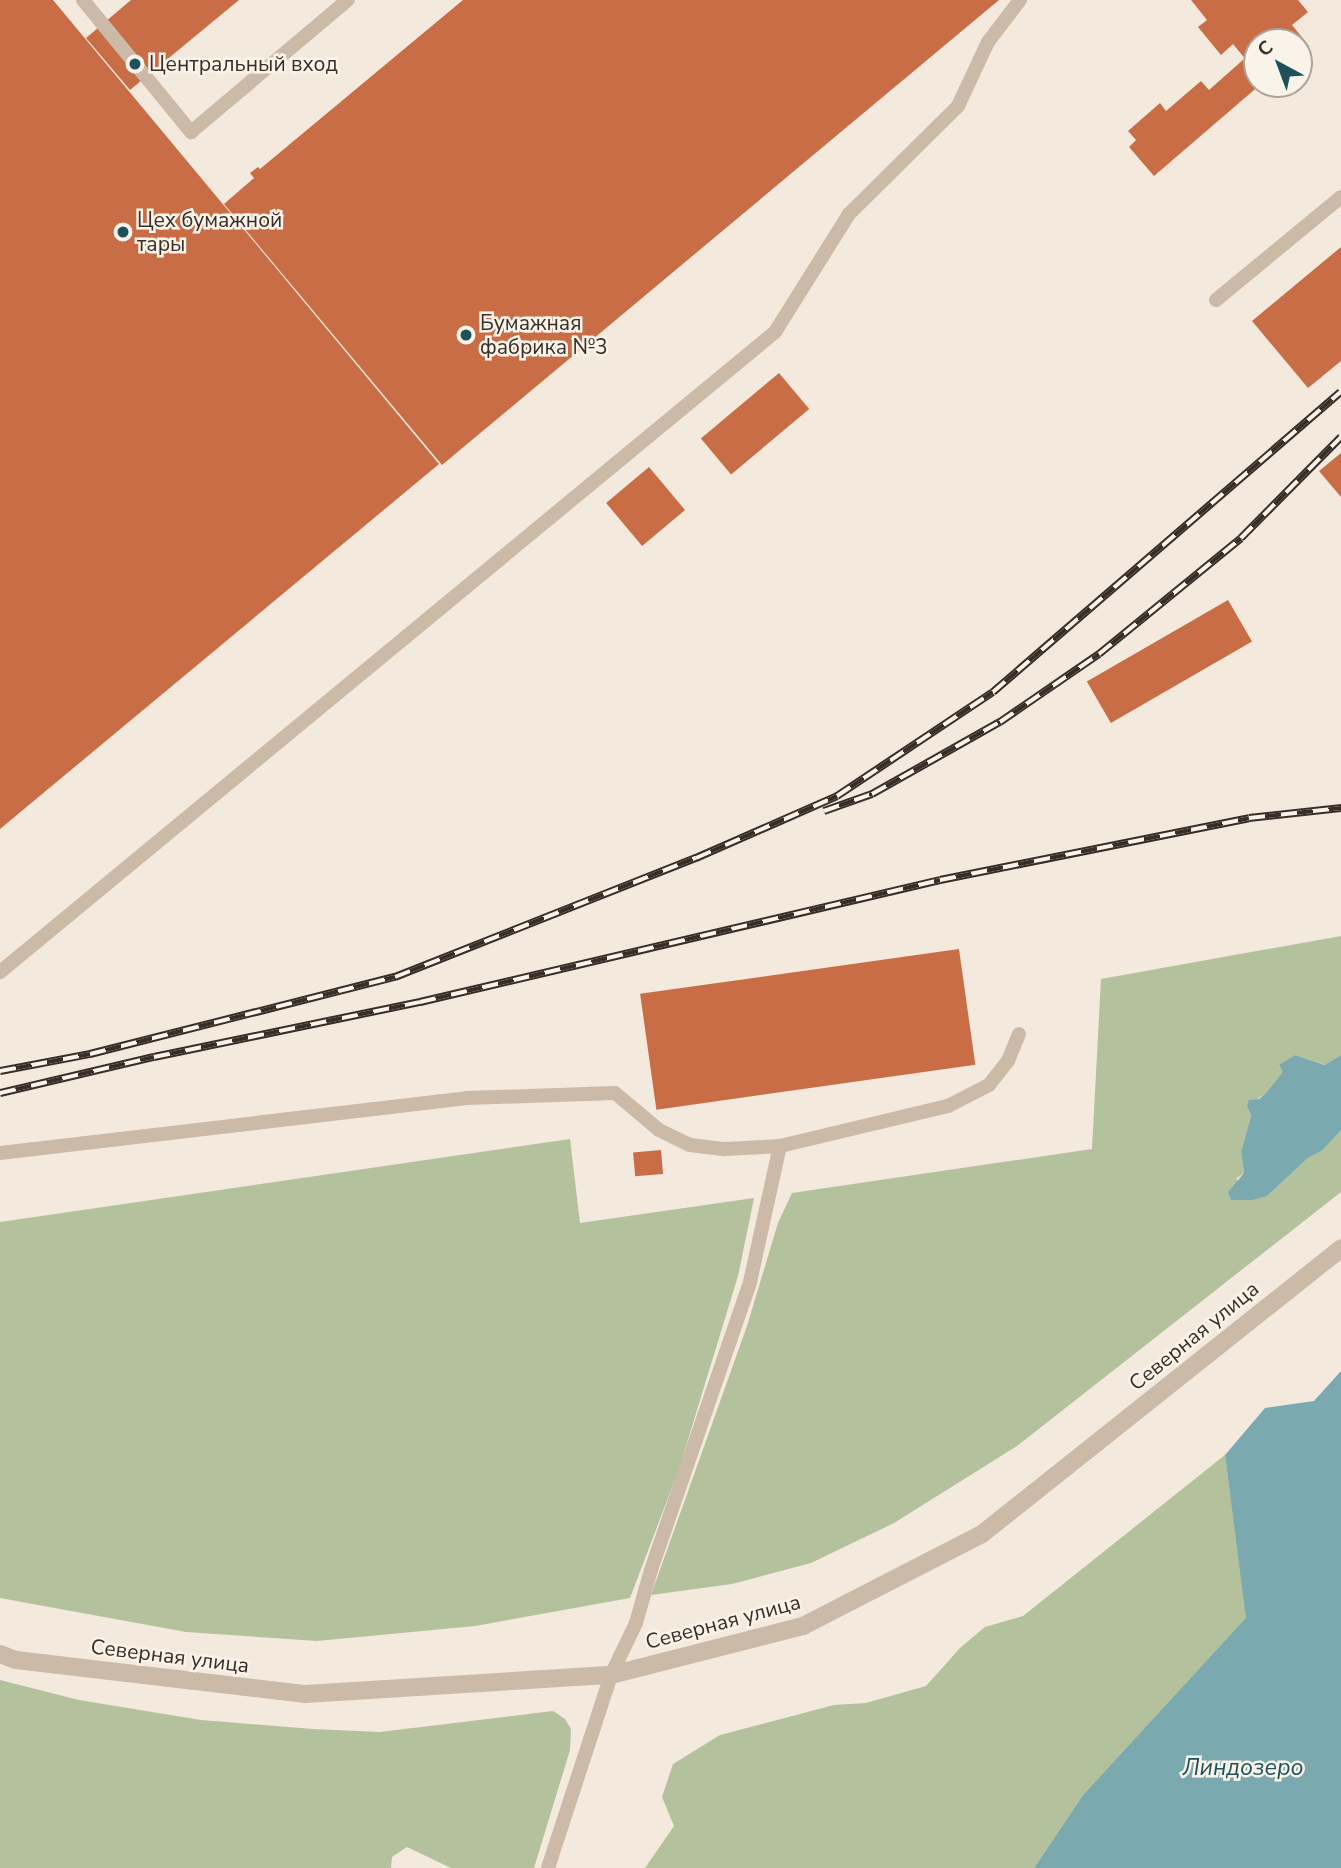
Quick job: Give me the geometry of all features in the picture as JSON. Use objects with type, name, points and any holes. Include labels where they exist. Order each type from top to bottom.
[{"type":"street","name":"Северная улица","points":[[0,1654],[16,1660],[306,1694],[611,1675],[803,1626],[982,1534],[1341,1248]]},
{"type":"lane","points":[[83,0],[191,132],[348,0]]},
{"type":"lane","points":[[0,972],[775,332],[849,214],[958,106],[988,42],[1020,0]]},
{"type":"lane","points":[[1216,300],[1341,197]]},
{"type":"lane","points":[[0,1153],[467,1098],[615,1093],[659,1129],[690,1145],[725,1149],[780,1146],[948,1106],[989,1085],[1008,1061],[1019,1034]]},
{"type":"lane","points":[[548,1868],[611,1675],[636,1623],[651,1570],[750,1282],[780,1146]]},
{"type":"green space","points":[[1341,936],[1341,1055],[1326,1065],[1295,1055],[1279,1066],[1284,1072],[1266,1093],[1247,1106],[1251,1116],[1241,1152],[1244,1173],[1236,1179],[1267,1196],[1308,1158],[1323,1150],[1341,1130],[1341,1192],[1017,1446],[894,1523],[811,1563],[732,1584],[651,1595],[747,1326],[778,1223],[792,1193],[1092,1149],[1101,979]]},
{"type":"green space","points":[[570,1139],[580,1223],[754,1198],[738,1276],[679,1469],[630,1598],[475,1626],[317,1641],[186,1632],[0,1598],[0,1222]]},
{"type":"green space","points":[[1225,1455],[1247,1618],[1083,1795],[1034,1868],[645,1868],[674,1826],[662,1797],[673,1764],[720,1735],[834,1705],[866,1703],[926,1686],[960,1648],[985,1627],[1023,1616]]},
{"type":"green space","points":[[0,1680],[79,1700],[201,1720],[313,1729],[380,1732],[553,1711],[565,1719],[571,1729],[570,1750],[534,1868],[451,1868],[407,1847],[392,1857],[391,1868],[0,1868]]},
{"type":"water","points":[[1295,1055],[1325,1065],[1341,1055],[1341,1130],[1323,1150],[1308,1158],[1267,1196],[1252,1200],[1231,1200],[1228,1192],[1244,1173],[1241,1152],[1251,1116],[1247,1106],[1249,1100],[1259,1099],[1266,1093],[1283,1072],[1279,1065]]},
{"type":"water","name":"Линдозеро","points":[[1341,1371],[1341,1868],[1034,1868],[1083,1795],[1246,1618],[1225,1455],[1265,1408],[1314,1401]]},
{"type":"building","name":"Цех бумажной тары","points":[[0,0],[53,0],[439,464],[0,829]]},
{"type":"building","name":"Центральный вход","points":[[131,0],[239,0],[130,90],[86,38]]},
{"type":"building","name":"Бумажная фабрика №3","points":[[463,0],[999,0],[442,465],[224,204],[254,178],[250,173],[258,167],[260,169]]},
{"type":"building","points":[[1191,0],[1298,0],[1308,12],[1292,25],[1294,28],[1243,28],[1243,56],[1233,44],[1221,55],[1198,27],[1207,20]]},
{"type":"building","points":[[1243,60],[1245,98],[1154,176],[1129,147],[1136,140],[1128,131],[1160,103],[1166,111],[1201,81],[1209,90]]},
{"type":"building","points":[[1341,247],[1341,361],[1308,388],[1252,321]]},
{"type":"building","points":[[779,373],[809,409],[731,475],[701,439]]},
{"type":"building","points":[[1341,453],[1341,497],[1319,471]]},
{"type":"building","points":[[649,467],[685,510],[642,546],[606,503]]},
{"type":"building","points":[[1228,600],[1252,642],[1111,723],[1087,682]]},
{"type":"building","points":[[959,949],[975,1065],[656,1110],[640,994]]},
{"type":"building","points":[[661,1150],[663,1174],[635,1176],[633,1152]]},
{"type":"railway","points":[[0,1071],[90,1054],[395,977],[696,858],[837,796],[993,692],[1341,392]]},
{"type":"railway","points":[[824,811],[872,794],[1000,722],[1099,654],[1241,538],[1341,437]]},
{"type":"railway","points":[[0,1093],[154,1057],[420,1002],[940,880],[1249,818],[1341,808]]},
{"type":"place","name":"Центральный вход","points":[[135,64]]},
{"type":"place","name":"Цех бумажной тары","points":[[123,232]]},
{"type":"place","name":"Бумажная фабрика №3","points":[[466,335]]}]
